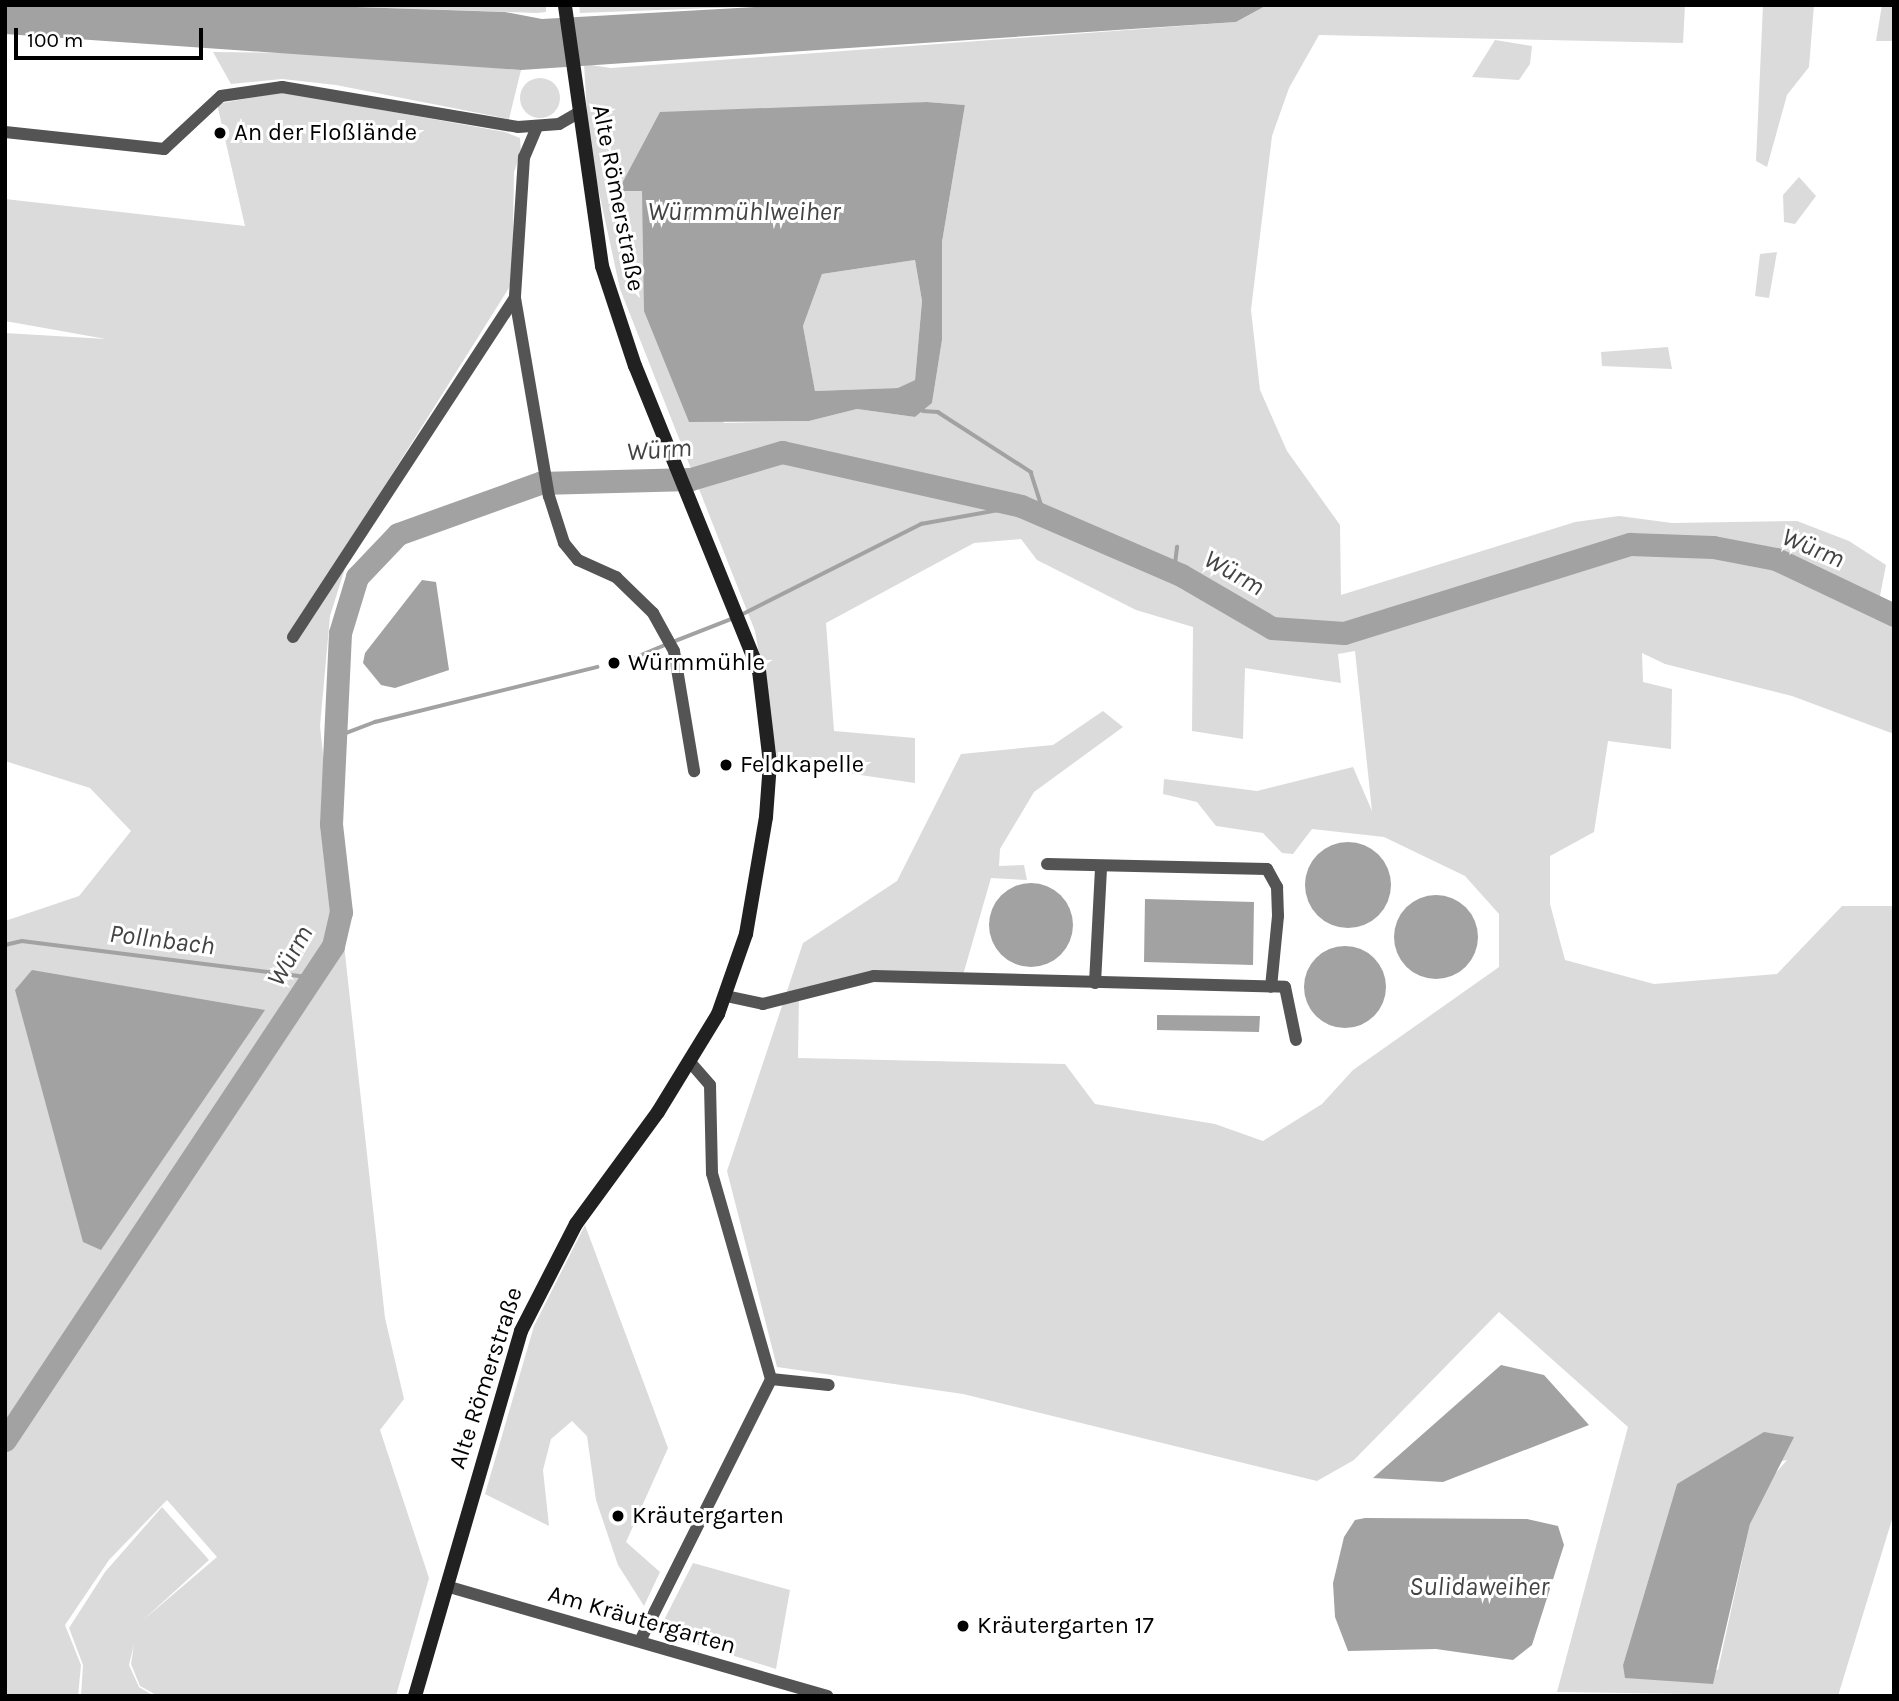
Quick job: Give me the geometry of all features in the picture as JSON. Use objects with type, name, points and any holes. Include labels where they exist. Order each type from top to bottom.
[{"type":"main road","name":"Alte Römerstraße","points":[[415,1696],[536,1294],[576,1224],[690,1062],[726,996],[755,893],[770,763],[759,671],[744,626],[673,461],[602,266],[572,77],[565,5]]},
{"type":"street","points":[[5,132],[164,149],[221,96],[282,87],[537,127],[578,113]]},
{"type":"street","points":[[537,127],[524,157],[515,298],[549,496],[564,543],[578,560],[616,576],[661,627],[674,651],[694,771]]},
{"type":"street","points":[[293,637],[515,298]]},
{"type":"street","points":[[1047,864],[1267,869],[1277,887],[1278,916],[1271,987]]},
{"type":"street","points":[[1095,983],[1101,867]]},
{"type":"street","points":[[726,996],[763,1004],[874,976],[1284,987],[1296,1040]]},
{"type":"street","points":[[640,1641],[771,1379],[712,1173],[710,1085],[690,1062]]},
{"type":"street","points":[[771,1379],[829,1385]]},
{"type":"street","name":"Am Kräutergarten","points":[[446,1586],[827,1696]]},
{"type":"shaded area","points":[[296,5],[546,5],[546,12],[537,13]]},
{"type":"shaded area","points":[[579,5],[789,5],[580,13]]},
{"type":"shaded area","points":[[1267,5],[1685,5],[1683,43],[1319,35],[1289,88],[1272,136],[1251,310],[1260,390],[1287,451],[1340,525],[1341,595],[1575,522],[1619,516],[1672,523],[1797,521],[1849,541],[1886,565],[1878,606],[1894,615],[1894,734],[1792,696],[1665,664],[1642,653],[1643,682],[1672,689],[1671,749],[1608,741],[1594,832],[1550,856],[1550,904],[1565,960],[1654,984],[1777,974],[1842,906],[1894,906],[1894,1513],[1838,1696],[1557,1692],[1628,1427],[1499,1312],[1354,1460],[1317,1481],[963,1394],[777,1367],[727,1171],[803,943],[897,881],[961,754],[1053,745],[1103,711],[1123,727],[1034,792],[1000,849],[999,866],[1024,865],[1027,880],[991,878],[963,975],[874,976],[799,995],[798,1058],[1065,1064],[1095,1104],[1215,1124],[1263,1141],[1322,1104],[1353,1070],[1499,967],[1499,914],[1465,876],[1384,837],[1312,829],[1293,854],[1282,853],[1263,833],[1216,826],[1197,802],[1163,794],[1164,779],[1257,791],[1353,767],[1372,811],[1355,651],[1338,654],[1341,683],[1245,668],[1243,739],[1192,731],[1193,627],[1136,610],[1037,560],[1021,539],[974,543],[826,623],[834,731],[915,738],[915,783],[778,763],[755,631],[620,289],[589,146],[584,64],[611,68],[1236,22]],"holes":[[[927,102],[965,105],[942,242],[942,340],[932,403],[915,417],[857,409],[809,421],[724,423],[646,240],[642,190],[618,191],[810,110]],[[1787,1460],[1768,1482],[1750,1524],[1718,1670],[1623,1665],[1677,1484]]]},
{"type":"shaded area","points":[[1763,5],[1814,5],[1809,67],[1787,95],[1767,167],[1756,161]]},
{"type":"shaded area","points":[[1882,5],[1894,5],[1894,41],[1876,41]]},
{"type":"shaded area","points":[[1495,40],[1532,46],[1530,64],[1519,80],[1472,77]]},
{"type":"shaded area","points":[[213,52],[317,53],[521,70],[509,119],[336,85],[282,79],[231,84]]},
{"type":"shaded area","points":[[540,78],[554,84],[560,98],[554,112],[540,118],[526,112],[520,98],[526,84]]},
{"type":"shaded area","points":[[282,92],[505,132],[520,138],[521,152],[514,172],[512,283],[357,530],[330,616],[320,726],[385,1318],[404,1399],[380,1430],[429,1578],[396,1696],[158,1696],[140,1686],[131,1664],[134,1644],[129,1665],[139,1687],[154,1696],[81,1696],[83,1665],[69,1628],[105,1572],[162,1507],[209,1560],[142,1621],[217,1557],[167,1500],[109,1560],[65,1625],[81,1665],[78,1696],[5,1696],[5,921],[79,896],[131,831],[90,788],[5,761],[5,333],[106,339],[5,321],[5,199],[245,226],[217,104]]},
{"type":"shaded area","points":[[1799,177],[1816,196],[1795,224],[1784,222],[1783,195]]},
{"type":"shaded area","points":[[1777,252],[1769,298],[1755,296],[1760,254]]},
{"type":"shaded area","points":[[915,260],[922,301],[915,380],[899,388],[815,391],[803,326],[822,274]]},
{"type":"shaded area","points":[[1668,347],[1672,369],[1602,366],[1601,352]]},
{"type":"shaded area","points":[[585,1225],[668,1448],[626,1542],[660,1572],[644,1606],[618,1565],[596,1500],[587,1436],[572,1421],[551,1439],[543,1470],[549,1526],[485,1494],[534,1326]]},
{"type":"shaded area","points":[[693,1563],[790,1590],[776,1669],[658,1632]]},
{"type":"water","points":[[5,5],[296,5],[505,12],[542,19],[789,5],[1267,5],[1236,22],[521,70],[5,34]]},
{"type":"water","name":"Würmmühlweiher","points":[[927,102],[965,105],[942,242],[942,340],[932,403],[915,417],[857,409],[809,421],[689,422],[644,311],[642,191],[618,191],[660,112]],"holes":[[[915,260],[922,301],[915,380],[898,388],[815,391],[803,326],[822,274]]]},
{"type":"water","points":[[422,580],[436,582],[449,670],[395,688],[381,685],[363,663],[365,653]]},
{"type":"water","points":[[1348,842],[1365,845],[1384,861],[1391,885],[1388,902],[1372,921],[1348,928],[1331,925],[1312,909],[1305,885],[1308,868],[1324,849]]},
{"type":"water","points":[[1031,883],[1047,886],[1061,895],[1070,909],[1073,925],[1070,941],[1061,955],[1047,964],[1031,967],[1015,964],[1001,955],[992,941],[989,925],[992,909],[1001,895],[1015,886]]},
{"type":"water","points":[[1436,895],[1452,898],[1466,907],[1475,921],[1478,937],[1475,953],[1466,967],[1452,976],[1436,979],[1420,976],[1406,967],[1397,953],[1394,937],[1397,921],[1406,907],[1420,898]]},
{"type":"water","points":[[1145,899],[1254,902],[1253,965],[1144,962]]},
{"type":"water","points":[[1345,946],[1361,949],[1374,958],[1383,971],[1386,987],[1383,1003],[1374,1016],[1361,1025],[1345,1028],[1329,1025],[1316,1016],[1307,1003],[1304,987],[1307,971],[1316,958],[1329,949]]},
{"type":"water","points":[[32,970],[265,1010],[101,1250],[83,1242],[15,990]]},
{"type":"water","points":[[1157,1015],[1260,1016],[1259,1032],[1157,1030]]},
{"type":"water","points":[[1501,1365],[1544,1375],[1589,1425],[1443,1482],[1373,1478]]},
{"type":"water","points":[[1764,1432],[1794,1437],[1750,1524],[1713,1684],[1625,1678],[1623,1665],[1677,1484]]},
{"type":"water","name":"Sulidaweiher","points":[[1527,1519],[1558,1526],[1564,1545],[1532,1645],[1513,1660],[1436,1649],[1348,1651],[1335,1617],[1333,1583],[1344,1537],[1355,1520]]},
{"type":"waterway","points":[[923,411],[938,412],[1031,472],[1045,516]]},
{"type":"waterway","name":"Würm","points":[[5,1440],[333,946],[341,912],[331,824],[340,633],[357,577],[398,534],[540,483],[691,479],[782,452],[1021,506],[1181,575],[1272,628],[1344,633],[1630,544],[1713,547],[1776,559],[1894,615]]},
{"type":"waterway","points":[[741,615],[921,524],[1021,506]]},
{"type":"waterway","points":[[1174,572],[1177,547]]},
{"type":"waterway","points":[[673,642],[734,618]]},
{"type":"waterway","points":[[632,659],[665,645]]},
{"type":"waterway","points":[[336,737],[375,722],[597,667]]},
{"type":"waterway","name":"Pollnbach","points":[[5,945],[22,941],[315,978]]},
{"type":"place","name":"An der Floßlände","points":[[220,133]]},
{"type":"place","name":"Würmmühle","points":[[614,663]]},
{"type":"place","name":"Feldkapelle","points":[[726,765]]},
{"type":"place","name":"Kräutergarten","points":[[618,1516]]},
{"type":"place","name":"Kräutergarten 17","points":[[963,1626]]}]
